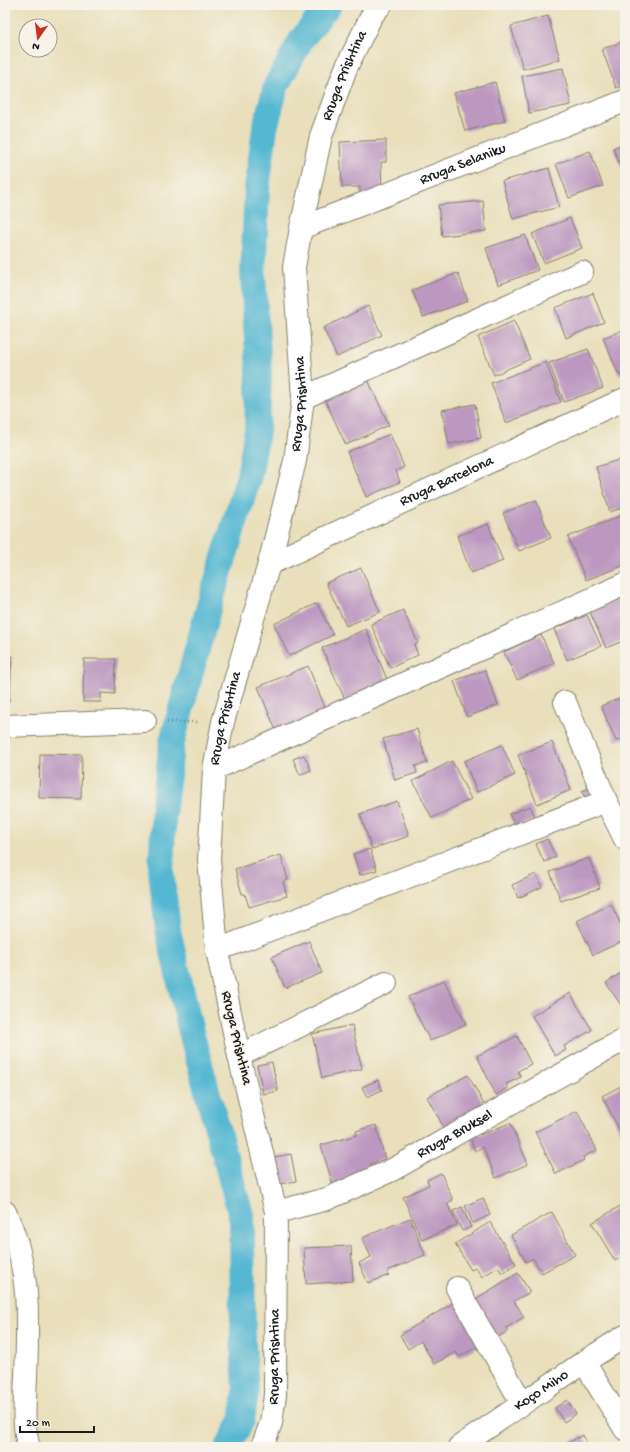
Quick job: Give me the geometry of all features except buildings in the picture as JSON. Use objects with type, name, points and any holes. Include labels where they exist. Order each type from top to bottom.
[{"type":"street","name":"Rruga Prishtina","points":[[262,1447],[271,1423],[275,1395],[276,1212],[239,1056],[217,950],[209,859],[214,769],[223,722],[270,564],[295,461],[303,398],[294,267],[301,228],[322,136],[346,68],[372,15],[381,5]]},
{"type":"street","name":"Rruga Selaniku","points":[[301,228],[625,101]]},
{"type":"street","points":[[303,398],[582,272]]},
{"type":"street","name":"Rruga Barcelona","points":[[270,564],[625,399]]},
{"type":"street","points":[[214,769],[625,584]]},
{"type":"street","points":[[565,702],[606,801],[625,839]]},
{"type":"street","points":[[5,726],[145,721]]},
{"type":"street","points":[[217,950],[606,801]]},
{"type":"street","points":[[239,1056],[386,983]]},
{"type":"street","name":"Rruga Bruksel","points":[[276,1212],[327,1199],[392,1170],[625,1038]]},
{"type":"street","points":[[5,1212],[12,1226],[24,1268],[28,1324],[25,1409],[26,1439],[29,1447]]},
{"type":"street","points":[[457,1288],[522,1403]]},
{"type":"street","name":"Koço Miho","points":[[459,1447],[522,1403],[625,1336]]},
{"type":"street","points":[[584,1362],[625,1429]]},
{"type":"path","points":[[145,721],[223,722]]},
{"type":"waterway","points":[[228,1447],[242,1420],[246,1393],[243,1341],[242,1219],[191,1032],[168,930],[161,871],[164,806],[172,742],[207,613],[249,476],[257,431],[259,371],[253,275],[257,188],[265,128],[276,86],[301,40],[329,5]]}]
